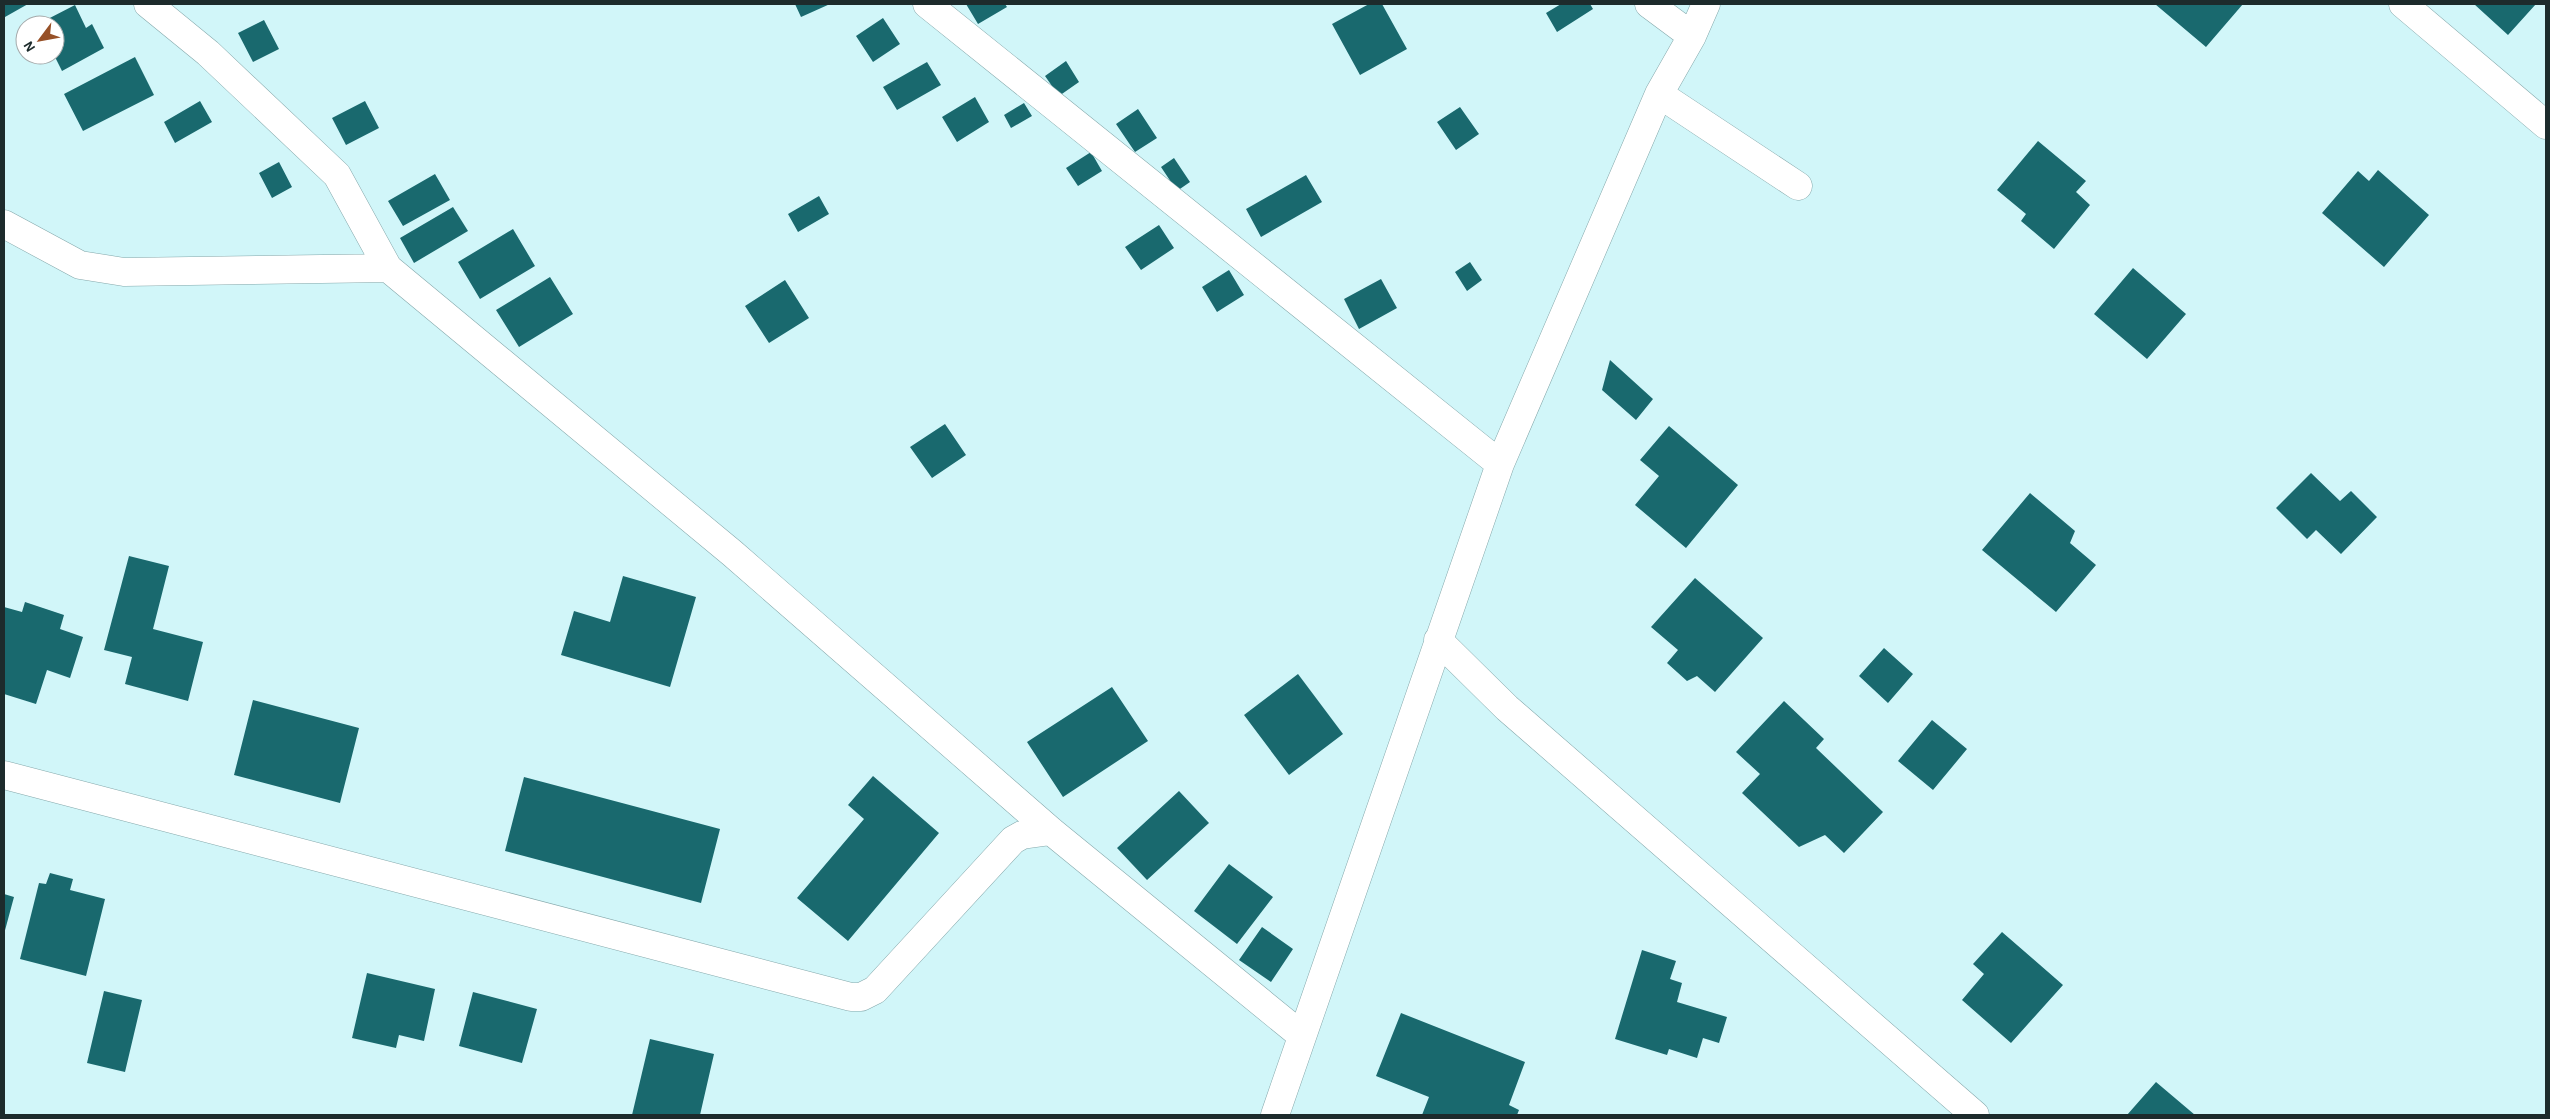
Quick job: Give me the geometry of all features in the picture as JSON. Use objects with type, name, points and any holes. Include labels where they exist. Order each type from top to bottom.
[{"type":"street","points":[[148,4],[208,53],[337,174],[388,268],[732,553],[1051,831],[1301,1035]]},
{"type":"street","points":[[927,4],[1500,464]]},
{"type":"street","points":[[1649,4],[1692,36]]},
{"type":"street","points":[[1275,1115],[1301,1035],[1500,464],[1659,94],[1692,36],[1706,4]]},
{"type":"street","points":[[2404,4],[2546,125]]},
{"type":"street","points":[[1659,94],[1798,186]]},
{"type":"street","points":[[4,224],[80,265],[124,272],[388,268]]},
{"type":"street","points":[[1438,640],[1506,708],[1975,1115]]},
{"type":"street","points":[[4,775],[851,997],[861,997],[875,990],[1013,840],[1022,835],[1051,831]]},
{"type":"building","points":[[4,4],[28,4],[5,17]]},
{"type":"building","points":[[795,4],[830,4],[801,17]]},
{"type":"building","points":[[966,4],[1005,4],[1007,7],[978,24]]},
{"type":"building","points":[[1369,4],[1382,4],[1407,49],[1360,75],[1332,24]]},
{"type":"building","points":[[1561,4],[1590,4],[1593,9],[1557,32],[1546,13]]},
{"type":"building","points":[[2155,4],[2243,4],[2206,47]]},
{"type":"building","points":[[2474,4],[2536,4],[2508,35]]},
{"type":"building","points":[[75,5],[86,28],[92,24],[104,48],[62,71],[59,65],[65,65],[65,15],[56,15]]},
{"type":"building","points":[[883,18],[900,44],[873,62],[856,36]]},
{"type":"building","points":[[264,20],[279,49],[253,62],[238,33]]},
{"type":"building","points":[[135,57],[154,95],[83,131],[64,94]]},
{"type":"building","points":[[1066,61],[1079,82],[1059,96],[1045,76]]},
{"type":"building","points":[[927,62],[941,85],[897,110],[883,87]]},
{"type":"building","points":[[975,97],[989,122],[957,142],[942,117]]},
{"type":"building","points":[[200,101],[212,122],[175,143],[164,122]]},
{"type":"building","points":[[365,101],[379,128],[346,145],[332,118]]},
{"type":"building","points":[[1024,103],[1032,116],[1011,128],[1004,115]]},
{"type":"building","points":[[1460,107],[1479,134],[1456,150],[1437,122]]},
{"type":"building","points":[[1138,109],[1157,138],[1135,152],[1116,124]]},
{"type":"building","points":[[2038,141],[2086,181],[2076,192],[2090,205],[2054,249],[2021,221],[2026,214],[1997,190]]},
{"type":"building","points":[[1091,152],[1102,171],[1078,186],[1066,168]]},
{"type":"building","points":[[1174,158],[1190,182],[1177,191],[1161,167]]},
{"type":"building","points":[[279,162],[292,187],[272,198],[259,173]]},
{"type":"building","points":[[2378,170],[2429,215],[2384,267],[2322,213],[2358,171],[2369,181]]},
{"type":"building","points":[[435,174],[450,200],[403,226],[388,201]]},
{"type":"building","points":[[1306,175],[1322,202],[1261,237],[1246,209]]},
{"type":"building","points":[[819,196],[829,214],[798,232],[788,214]]},
{"type":"building","points":[[453,207],[468,231],[414,263],[400,238]]},
{"type":"building","points":[[1159,225],[1174,248],[1141,270],[1125,247]]},
{"type":"building","points":[[513,229],[535,266],[480,299],[458,262]]},
{"type":"building","points":[[1470,262],[1482,280],[1467,291],[1455,272]]},
{"type":"building","points":[[2133,268],[2186,314],[2147,359],[2094,314]]},
{"type":"building","points":[[1229,270],[1244,295],[1217,312],[1202,287]]},
{"type":"building","points":[[550,277],[573,314],[519,347],[496,310]]},
{"type":"building","points":[[1381,279],[1397,308],[1359,329],[1344,299]]},
{"type":"building","points":[[785,280],[809,318],[769,343],[745,306]]},
{"type":"building","points":[[1610,360],[1653,399],[1636,420],[1602,390]]},
{"type":"building","points":[[945,424],[966,455],[932,478],[910,447]]},
{"type":"building","points":[[1669,426],[1738,485],[1686,548],[1635,505],[1659,476],[1640,460]]},
{"type":"building","points":[[2311,473],[2340,501],[2351,491],[2377,517],[2341,554],[2316,530],[2307,539],[2276,508]]},
{"type":"building","points":[[2030,493],[2075,531],[2070,543],[2096,565],[2056,612],[1982,550]]},
{"type":"building","points":[[129,556],[169,566],[153,629],[203,642],[188,701],[125,684],[132,657],[104,650]]},
{"type":"building","points":[[623,576],[696,597],[670,687],[561,655],[574,611],[610,622]]},
{"type":"building","points":[[1695,578],[1763,638],[1715,692],[1697,676],[1687,681],[1667,663],[1678,650],[1651,627]]},
{"type":"building","points":[[25,602],[64,615],[60,629],[83,637],[70,678],[47,670],[36,704],[4,694],[4,607],[22,612]]},
{"type":"building","points":[[1884,648],[1913,674],[1888,703],[1859,676]]},
{"type":"building","points":[[1298,674],[1343,734],[1289,775],[1244,715]]},
{"type":"building","points":[[1112,687],[1148,741],[1063,797],[1027,742]]},
{"type":"building","points":[[253,700],[359,728],[340,803],[234,775]]},
{"type":"building","points":[[1784,701],[1824,739],[1816,748],[1883,812],[1844,853],[1825,835],[1799,847],[1742,793],[1760,774],[1736,752]]},
{"type":"building","points":[[1932,720],[1967,749],[1933,790],[1898,761]]},
{"type":"building","points":[[873,776],[939,833],[848,941],[797,898],[864,819],[848,805]]},
{"type":"building","points":[[524,777],[720,829],[701,903],[505,851]]},
{"type":"building","points":[[1179,791],[1209,823],[1147,880],[1117,848]]},
{"type":"building","points":[[1229,864],[1273,897],[1237,944],[1194,911]]},
{"type":"building","points":[[50,873],[73,879],[70,890],[105,899],[86,976],[20,959],[39,883],[46,884]]},
{"type":"building","points":[[4,894],[14,897],[4,934]]},
{"type":"building","points":[[1262,927],[1293,949],[1271,982],[1239,960]]},
{"type":"building","points":[[2002,932],[2063,985],[2011,1043],[1962,1000],[1984,974],[1973,964]]},
{"type":"building","points":[[1642,950],[1676,961],[1670,979],[1682,983],[1677,1002],[1727,1017],[1719,1043],[1703,1038],[1697,1058],[1669,1049],[1667,1055],[1615,1039]]},
{"type":"building","points":[[367,973],[435,989],[424,1041],[399,1035],[396,1048],[352,1038]]},
{"type":"building","points":[[104,991],[142,1000],[125,1072],[87,1063]]},
{"type":"building","points":[[473,992],[537,1009],[522,1063],[459,1046]]},
{"type":"building","points":[[1401,1013],[1525,1062],[1509,1105],[1519,1110],[1517,1115],[1422,1115],[1429,1097],[1376,1076]]},
{"type":"building","points":[[650,1039],[714,1054],[700,1115],[632,1115]]},
{"type":"building","points":[[2156,1082],[2195,1115],[2127,1115]]}]
